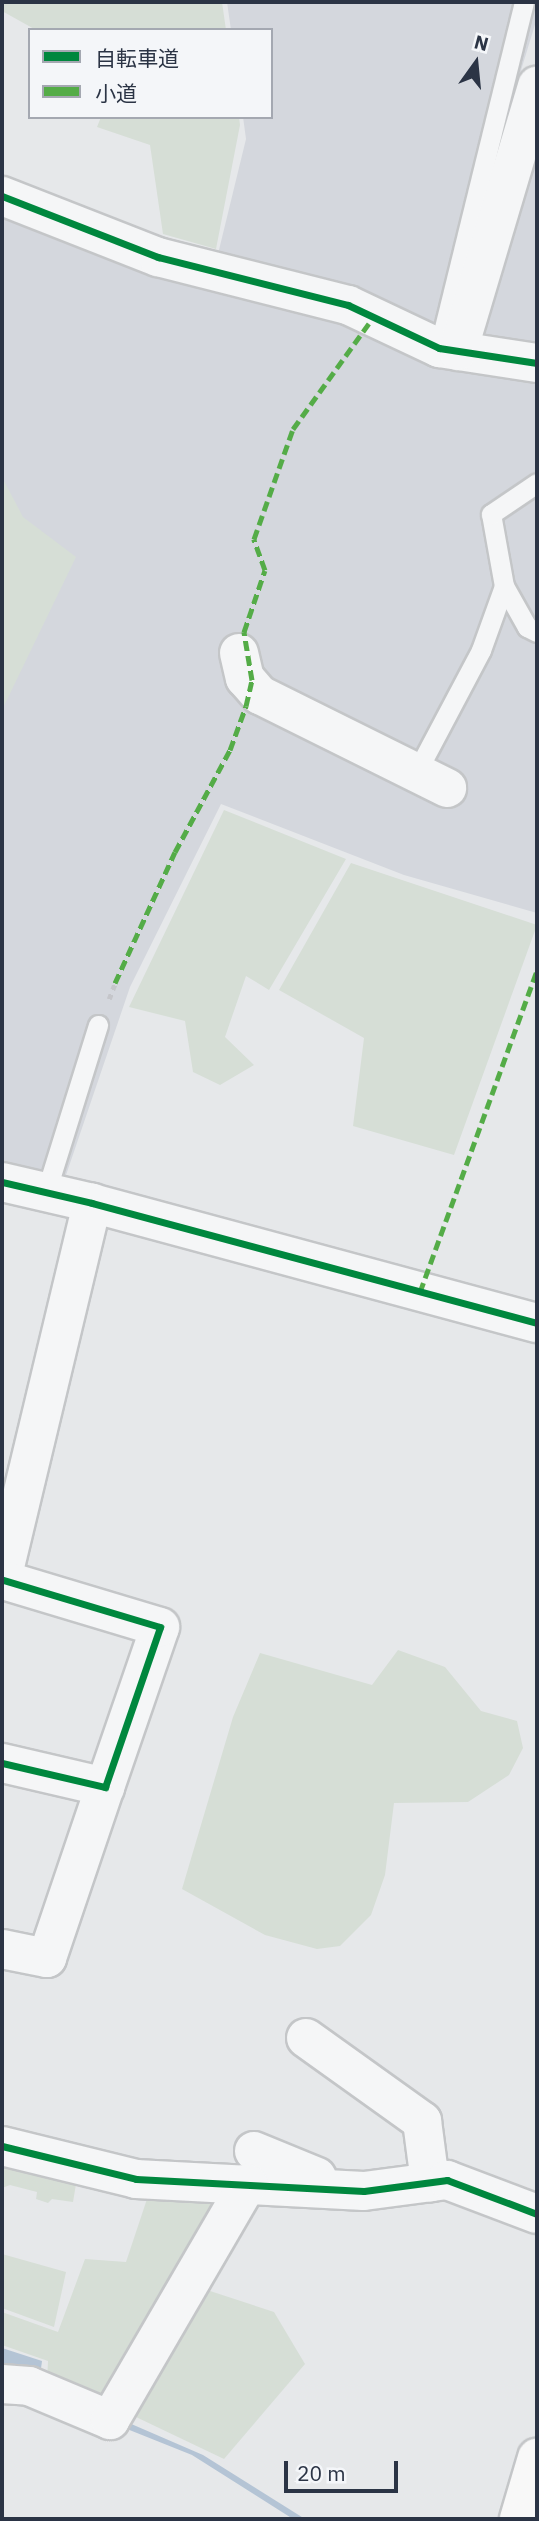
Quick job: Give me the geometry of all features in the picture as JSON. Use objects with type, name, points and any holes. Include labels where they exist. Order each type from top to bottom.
[{"type":"highway","points":[[519,2519],[537,2458]]},
{"type":"street","points":[[448,349],[537,86]]},
{"type":"street","points":[[2,195],[158,257],[348,305],[448,349],[537,363]]},
{"type":"street","points":[[239,653],[246,678],[260,695],[431,781]]},
{"type":"street","points":[[2,1182],[92,1203],[537,1323]]},
{"type":"street","points":[[2,1949],[47,1958],[160,1627],[3,1580],[92,1203]]},
{"type":"street","points":[[2,1763],[105,1787]]},
{"type":"street","points":[[306,2038],[422,2121],[430,2182]]},
{"type":"street","points":[[2,2146],[136,2179],[251,2167],[348,2190],[447,2180],[537,2214]]},
{"type":"street","points":[[2,2384],[29,2386],[110,2420],[251,2167]]},
{"type":"lane","points":[[448,349],[524,2]]},
{"type":"lane","points":[[537,483],[491,514],[505,586],[527,627],[537,632]]},
{"type":"lane","points":[[431,781],[505,586]]},
{"type":"lane","points":[[46,1192],[98,1026]]},
{"type":"shaded area","points":[[2,2],[222,2],[226,28],[32,28],[2,11]]},
{"type":"shaded area","points":[[227,2],[537,2],[537,18],[515,90],[537,94],[537,913],[404,875],[221,804],[130,987],[65,1178],[2,1164],[2,203],[218,254],[246,139],[243,119],[273,119],[273,28],[231,28]]},
{"type":"shaded area","points":[[100,119],[239,119],[216,249],[163,234],[150,145],[97,127]]},
{"type":"shaded area","points":[[2,477],[23,517],[76,557],[2,710]]},
{"type":"shaded area","points":[[224,810],[346,859],[269,990],[246,976],[225,1037],[254,1065],[220,1085],[193,1072],[185,1021],[129,1007]]},
{"type":"shaded area","points":[[351,863],[537,925],[454,1155],[353,1126],[364,1038],[279,990]]},
{"type":"shaded area","points":[[398,1650],[445,1667],[481,1711],[517,1721],[523,1748],[509,1775],[468,1802],[394,1803],[385,1875],[371,1915],[340,1946],[317,1949],[265,1935],[182,1889],[233,1717],[260,1653],[372,1685]]},
{"type":"shaded area","points":[[2,2165],[76,2184],[73,2202],[52,2199],[48,2203],[36,2199],[37,2192],[10,2185],[2,2188]]},
{"type":"shaded area","points":[[149,2193],[225,2196],[104,2410],[47,2383],[48,2361],[2,2345],[2,2312],[58,2332],[85,2259],[126,2262]]},
{"type":"shaded area","points":[[2,2254],[66,2272],[54,2327],[2,2308]]},
{"type":"shaded area","points":[[207,2290],[274,2312],[305,2364],[224,2459],[136,2417]]},
{"type":"water","points":[[2,2348],[42,2361],[40,2376],[2,2366]]},
{"type":"water","points":[[129,2423],[203,2455],[305,2519],[293,2519],[192,2455],[127,2429]]},
{"type":"marked path","points":[[115,983],[175,852],[230,750],[246,706],[252,680],[244,632],[265,570],[254,539],[293,429],[372,319]]},
{"type":"marked path","points":[[420,1292],[537,971]]},
{"type":"cycle path","points":[[2,196],[158,257],[348,305],[439,348],[537,363]]},
{"type":"cycle path","points":[[2,1182],[92,1203],[537,1323]]},
{"type":"cycle path","points":[[2,1763],[105,1787],[160,1627],[3,1580]]},
{"type":"cycle path","points":[[2,2146],[136,2179],[364,2191],[447,2180],[537,2214]]}]
